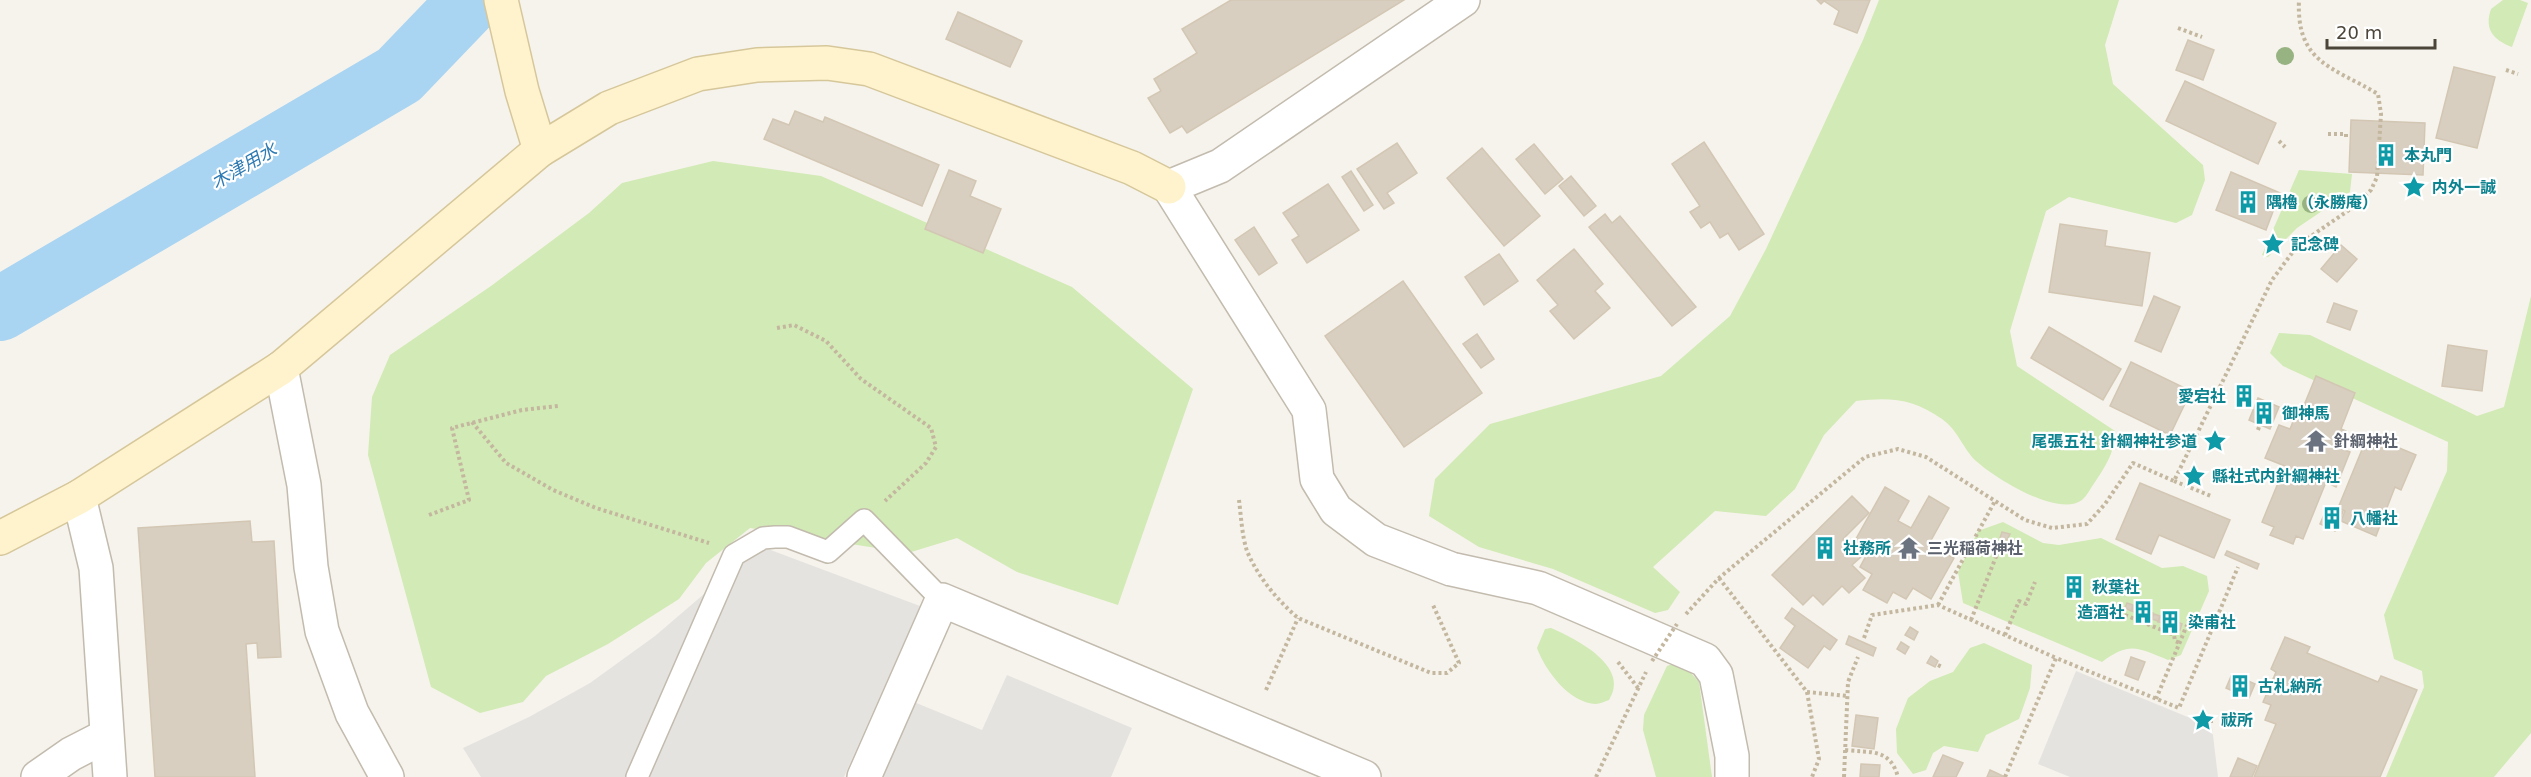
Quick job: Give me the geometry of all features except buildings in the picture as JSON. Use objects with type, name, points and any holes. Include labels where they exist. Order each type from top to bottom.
[{"type":"street","points":[[501,0],[522,91],[540,150]]},
{"type":"street","points":[[1169,187],[1220,166],[1463,0]]},
{"type":"street","points":[[0,538],[79,497],[281,368],[540,150],[609,108],[698,74],[757,65],[828,63],[869,69],[904,80],[1132,168],[1169,187],[1309,410],[1317,479],[1336,510],[1376,540],[1451,569],[1538,588],[1705,660],[1716,675],[1732,756],[1732,777]]},
{"type":"street","points":[[281,368],[304,485],[311,567],[322,631],[352,713],[387,777]]},
{"type":"street","points":[[79,497],[96,568],[110,777]]},
{"type":"street","points":[[864,777],[942,600],[1364,777]]},
{"type":"street","points":[[38,777],[71,754],[106,736]]},
{"type":"lane","points":[[637,777],[734,555],[763,538],[788,537],[828,552],[864,520],[942,600]]},
{"type":"path","points":[[2174,480],[2272,280],[2298,245],[2352,208],[2371,190],[2377,177],[2381,114],[2378,94],[2314,57],[2304,41],[2301,30],[2299,0]]},
{"type":"path","points":[[2178,28],[2202,37]]},
{"type":"path","points":[[2506,70],[2518,74]]},
{"type":"path","points":[[2328,134],[2346,134],[2346,138]]},
{"type":"path","points":[[2279,141],[2285,147]]},
{"type":"path","points":[[777,328],[794,325],[826,341],[861,379],[931,428],[936,447],[926,463],[864,520]]},
{"type":"path","points":[[429,516],[469,500],[452,428],[522,410],[558,406]]},
{"type":"path","points":[[472,422],[506,463],[553,490],[596,508],[698,538],[734,555]]},
{"type":"path","points":[[1596,777],[1616,731],[1652,661],[1677,624],[1719,578],[1865,457],[1898,449],[1926,457],[2025,520],[2052,528],[2087,524],[2105,504],[2133,463],[2211,496]]},
{"type":"path","points":[[1239,500],[1247,550],[1262,578],[1283,605],[1298,618],[1431,674],[1447,673],[1459,663],[1432,605]]},
{"type":"path","points":[[1938,605],[1995,501]]},
{"type":"path","points":[[1971,620],[2001,544]]},
{"type":"path","points":[[1864,638],[1872,615],[1938,605],[2056,658],[2179,708],[2238,567]]},
{"type":"path","points":[[1719,578],[1807,692],[1819,759],[1812,777]]},
{"type":"path","points":[[2005,635],[2019,601],[2026,604],[2035,582]]},
{"type":"path","points":[[2125,615],[2174,635],[2175,641],[2180,643]]},
{"type":"path","points":[[1266,690],[1298,618]]},
{"type":"path","points":[[2156,699],[2187,626]]},
{"type":"path","points":[[1844,777],[1848,681],[1858,657]]},
{"type":"path","points":[[2005,777],[2056,658]]},
{"type":"path","points":[[1807,692],[1848,696]]},
{"type":"path","points":[[1845,750],[1881,754],[1895,765],[1898,777]]},
{"type":"green space","points":[[1879,0],[2119,0],[2105,45],[2113,84],[2203,165],[2205,180],[2192,215],[2176,223],[2069,197],[2046,211],[2010,331],[2017,366],[2115,431],[2114,446],[2108,460],[2085,497],[2071,504],[2058,504],[2027,494],[1997,477],[1976,461],[1948,423],[1942,419],[1911,403],[1879,399],[1856,401],[1824,435],[1795,489],[1766,516],[1715,511],[1653,567],[1680,592],[1668,610],[1655,613],[1553,569],[1479,547],[1429,516],[1435,479],[1490,424],[1661,376],[1730,316],[1766,249],[1863,40]]},
{"type":"green space","points":[[2503,0],[2520,0],[2528,3],[2512,47],[2495,37],[2490,28],[2491,9]]},
{"type":"green space","points":[[713,161],[821,176],[1072,287],[1193,389],[1118,605],[1017,572],[957,538],[908,553],[750,528],[706,563],[679,599],[608,644],[546,676],[523,702],[480,713],[431,687],[368,455],[372,397],[390,355],[491,286],[589,213],[622,183]]},
{"type":"green space","points":[[2299,170],[2352,174],[2350,192],[2297,228],[2268,257],[2262,255]]},
{"type":"green space","points":[[2531,296],[2531,733],[2494,777],[2386,777],[2424,687],[2422,671],[2394,659],[2384,615],[2447,471],[2448,442],[2283,366],[2270,353],[2279,333],[2310,335],[2477,416],[2504,407]]},
{"type":"green space","points":[[2003,522],[2043,543],[2059,545],[2101,538],[2162,568],[2183,566],[2207,576],[2209,591],[2181,655],[2168,660],[2141,650],[2127,649],[2102,662],[1963,603],[1958,572],[1978,531]]},
{"type":"green space","points":[[1551,628],[1574,639],[1598,655],[1607,665],[1613,676],[1614,688],[1609,700],[1596,704],[1586,702],[1559,684],[1537,648],[1545,629]]},
{"type":"green space","points":[[1984,643],[2032,665],[2030,688],[2019,719],[1986,735],[1978,752],[1944,746],[1933,753],[1926,770],[1913,774],[1897,753],[1896,729],[1908,698],[1930,681],[1953,672],[1970,648]]},
{"type":"green space","points":[[1675,663],[1689,671],[1699,682],[1712,777],[1656,777],[1643,730],[1644,715],[1667,666]]},
{"type":"shaded area","points":[[760,546],[920,606],[844,777],[481,777],[463,748],[529,717],[590,683],[655,636]]},
{"type":"shaded area","points":[[2076,671],[2212,727],[2218,777],[2070,777],[2038,764]]},
{"type":"shaded area","points":[[1007,675],[1132,728],[1111,777],[881,777],[914,702],[982,730]]},
{"type":"waterway","name":"木津用水","points":[[0,309],[399,75],[471,0]]},
{"type":"place","name":"本丸門","points":[[2386,155]]},
{"type":"place","name":"内外一誠","points":[[2414,187]]},
{"type":"place","name":"隅櫓（永勝庵）","points":[[2248,202]]},
{"type":"place","name":"記念碑","points":[[2273,244]]},
{"type":"place","name":"愛宕社","points":[[2244,396]]},
{"type":"place","name":"御神馬","points":[[2264,413]]},
{"type":"place","name":"尾張五社 針綱神社参道","points":[[2215,441]]},
{"type":"place","name":"針綱神社","points":[[2316,441]]},
{"type":"place","name":"縣社式内針綱神社","points":[[2194,476]]},
{"type":"place","name":"八幡社","points":[[2332,518]]},
{"type":"place","name":"社務所","points":[[1825,548]]},
{"type":"place","name":"三光稲荷神社","points":[[1909,548]]},
{"type":"place","name":"秋葉社","points":[[2074,587]]},
{"type":"place","name":"造酒社","points":[[2143,612]]},
{"type":"place","name":"染甫社","points":[[2170,622]]},
{"type":"place","name":"古札納所","points":[[2240,686]]},
{"type":"place","name":"祓所","points":[[2203,720]]}]
